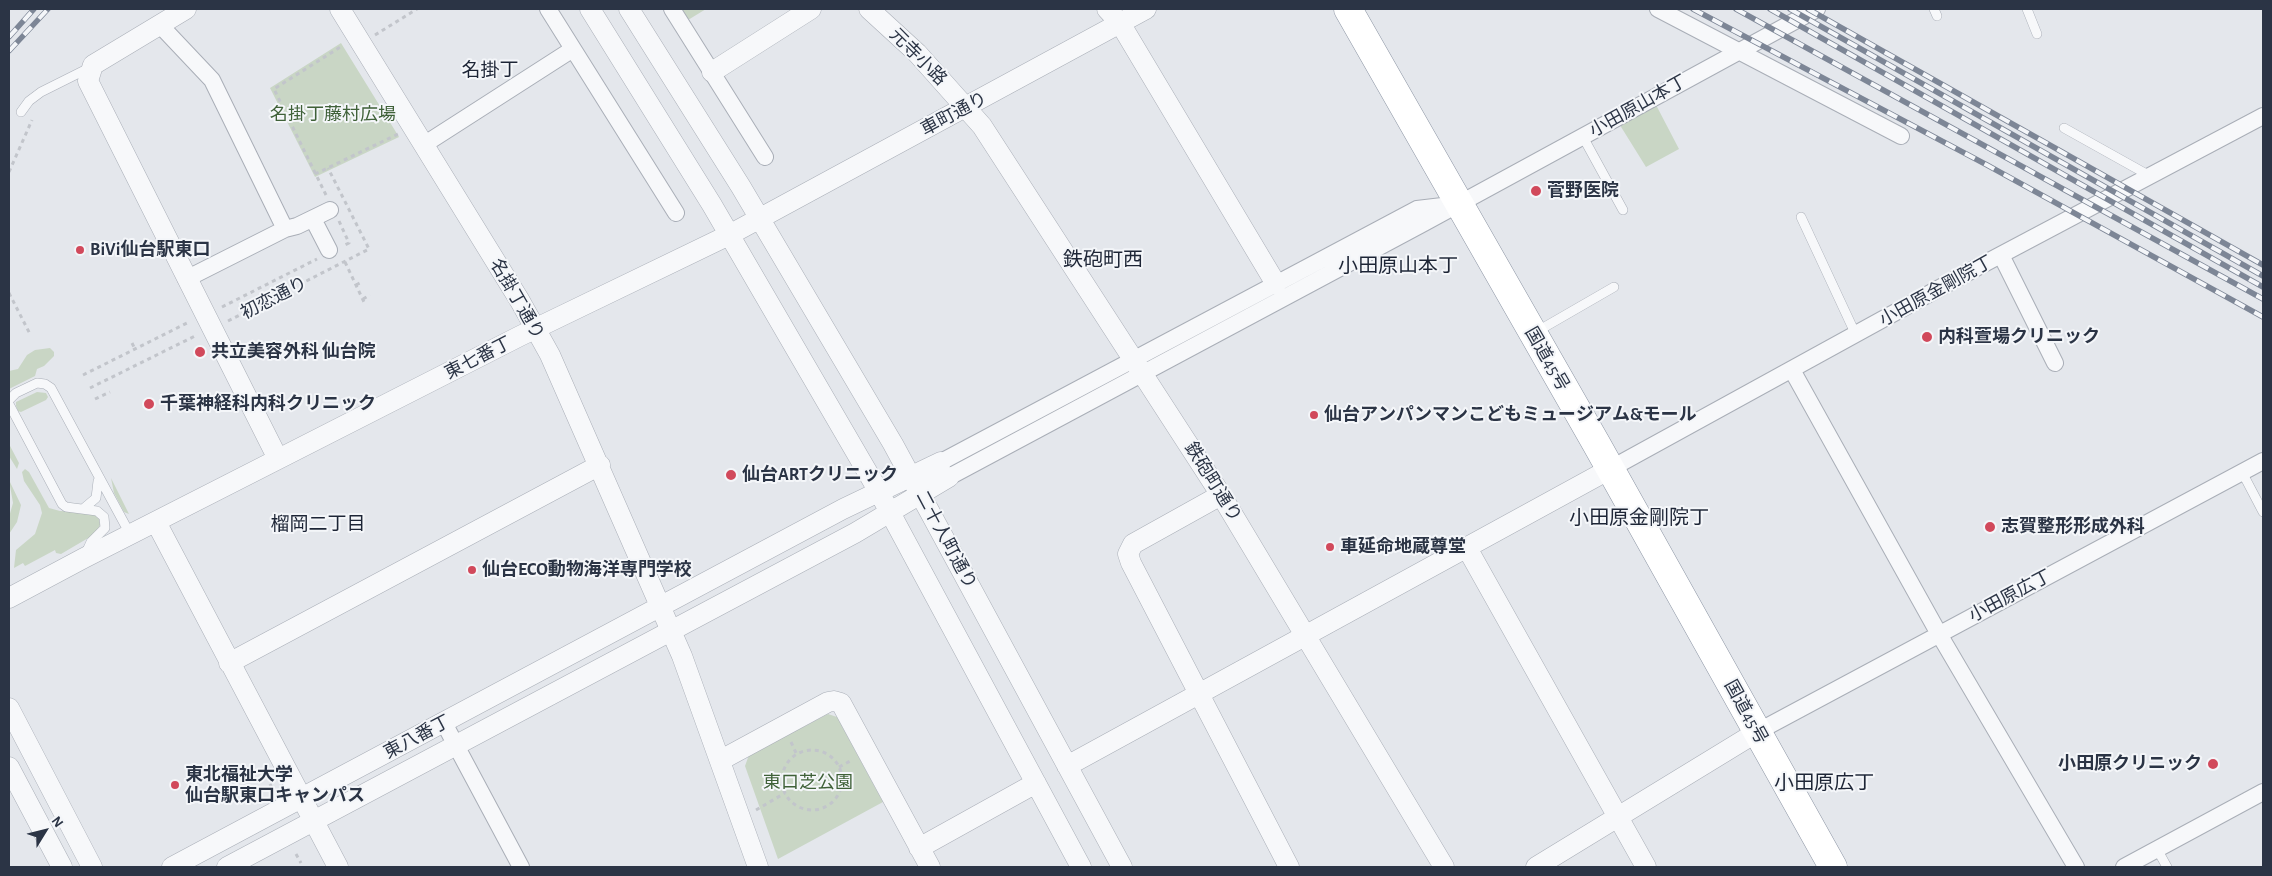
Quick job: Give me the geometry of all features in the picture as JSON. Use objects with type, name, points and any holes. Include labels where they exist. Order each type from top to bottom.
[{"type":"highway","name":"国道45号","points":[[1348,9],[1610,469],[1833,867]]},
{"type":"street","points":[[186,9],[93,65],[88,81],[278,459]]},
{"type":"street","name":"名掛丁通り","points":[[340,9],[425,144],[550,355],[671,629],[721,760],[758,867]]},
{"type":"street","points":[[548,9],[676,213]]},
{"type":"street","name":"二十人町通り","points":[[590,9],[729,235],[879,492],[1081,867]]},
{"type":"street","name":"二十人町通り","points":[[630,9],[760,218],[916,485],[1122,867]]},
{"type":"street","points":[[672,9],[764,157]]},
{"type":"street","points":[[712,72],[811,9]]},
{"type":"street","name":"元寺小路","points":[[869,9],[917,53],[966,107]]},
{"type":"street","name":"車町通り","points":[[760,218],[966,107],[1114,16],[1146,9]]},
{"type":"street","points":[[1658,9],[1901,136]]},
{"type":"street","name":"小田原山本丁","points":[[1139,366],[1460,204],[1817,9]]},
{"type":"street","points":[[1114,16],[1276,284]]},
{"type":"street","points":[[160,25],[212,80],[286,229]]},
{"type":"street","points":[[425,144],[573,50]]},
{"type":"street","name":"鉄砲町通り","points":[[966,107],[982,126],[1222,495],[1444,867]]},
{"type":"street","name":"小田原金剛院丁","points":[[1610,469],[2001,255],[2263,116]]},
{"type":"street","points":[[916,485],[1139,366],[1276,284],[1417,209],[1460,204]]},
{"type":"street","points":[[186,279],[286,229],[313,219],[330,210]]},
{"type":"street","name":"東七番丁","points":[[9,598],[278,459],[760,218]]},
{"type":"street","points":[[313,219],[326,253]]},
{"type":"street","points":[[2001,255],[2055,363]]},
{"type":"street","points":[[1792,370],[1940,634],[2076,867]]},
{"type":"street","name":"小田原広丁","points":[[1758,732],[2263,461]]},
{"type":"street","points":[[229,662],[600,465]]},
{"type":"street","points":[[1067,766],[1610,469]]},
{"type":"street","name":"東八番丁","points":[[172,867],[879,492],[916,485]]},
{"type":"street","name":"東八番丁","points":[[227,867],[671,629],[855,533],[890,512],[916,485]]},
{"type":"street","points":[[1222,495],[1133,544],[1128,554],[1198,694],[1289,867]]},
{"type":"street","points":[[156,522],[338,867]]},
{"type":"street","points":[[1467,548],[1646,867]]},
{"type":"street","points":[[721,760],[828,702],[841,703],[930,867]]},
{"type":"street","points":[[9,708],[92,867]]},
{"type":"street","points":[[444,723],[521,867]]},
{"type":"street","points":[[1536,867],[1758,732]]},
{"type":"street","points":[[9,767],[62,867]]},
{"type":"street","points":[[919,848],[1036,783]]},
{"type":"street","points":[[2124,867],[2263,792]]},
{"type":"lane","points":[[2026,9],[2037,34]]},
{"type":"lane","points":[[21,112],[29,101],[41,92],[93,65]]},
{"type":"lane","points":[[2064,128],[2150,176]]},
{"type":"lane","points":[[1583,136],[1623,210]]},
{"type":"lane","points":[[1801,218],[1856,334]]},
{"type":"lane","points":[[1533,334],[1614,287]]},
{"type":"lane","points":[[9,400],[16,392],[37,383],[55,386],[97,478],[130,534]]},
{"type":"lane","points":[[9,404],[60,502],[66,507],[94,510],[101,513],[106,524],[101,533],[90,542],[84,558]]},
{"type":"lane","points":[[2242,472],[2263,512]]},
{"type":"lane","points":[[83,509],[96,498],[98,489],[97,478]]},
{"type":"lane","points":[[2157,849],[2167,867]]},
{"type":"path","points":[[370,38],[417,9]]},
{"type":"path","points":[[345,45],[274,89],[315,174],[400,133]]},
{"type":"path","points":[[9,172],[32,119]]},
{"type":"path","points":[[328,168],[370,249],[344,262],[363,300],[370,295]]},
{"type":"path","name":"初恋通り","points":[[326,253],[220,308],[227,321],[331,269]]},
{"type":"path","points":[[356,285],[362,282]]},
{"type":"path","points":[[9,293],[30,334]]},
{"type":"path","points":[[83,374],[190,322],[197,335],[90,388]]},
{"type":"path","points":[[132,343],[135,349]]},
{"type":"path","points":[[95,399],[110,392]]},
{"type":"path","points":[[807,750],[822,751],[836,762],[842,775],[840,788],[832,802],[818,810],[805,810],[790,802],[785,793],[782,788],[783,773],[789,760],[807,750]]},
{"type":"path","points":[[270,784],[273,790]]},
{"type":"path","points":[[756,810],[785,793]]},
{"type":"path","points":[[296,854],[300,863]]},
{"type":"green space","points":[[681,9],[706,9],[688,20]]},
{"type":"green space","name":"名掛丁藤村広場","points":[[341,43],[399,137],[315,177],[270,88]]},
{"type":"green space","points":[[1655,103],[1679,149],[1646,167],[1618,122]]},
{"type":"green space","points":[[50,348],[54,352],[54,356],[44,366],[37,369],[35,376],[9,389],[9,371],[18,369],[27,355],[35,350]]},
{"type":"green space","points":[[37,392],[46,393],[48,397],[46,400],[21,412],[18,411],[16,402]]},
{"type":"green space","points":[[9,444],[19,463],[17,469],[9,456]]},
{"type":"green space","points":[[25,469],[29,472],[49,508],[60,511],[90,512],[99,518],[100,525],[95,534],[61,554],[56,553],[55,550],[25,566],[23,563],[14,568],[16,550],[35,534],[42,513],[40,505],[24,481],[22,472]]},
{"type":"green space","points":[[111,478],[129,514],[124,512],[114,493]]},
{"type":"green space","points":[[9,480],[21,505],[17,522],[9,534],[9,517],[13,503]]},
{"type":"green space","name":"東口芝公園","points":[[828,714],[837,717],[883,802],[778,859],[745,766],[749,755]]},
{"type":"railway","points":[[9,37],[34,9]]},
{"type":"railway","points":[[9,51],[48,9]]},
{"type":"railway","points":[[1693,9],[1987,165],[2263,317]]},
{"type":"railway","points":[[1736,9],[2263,299]]},
{"type":"railway","points":[[1770,9],[2263,287]]},
{"type":"railway","points":[[1790,9],[2263,276]]},
{"type":"railway","points":[[1808,9],[2263,265]]},
{"type":"place","name":"菅野医院","points":[[1536,191]]},
{"type":"place","name":"BiVi仙台駅東口","points":[[80,250]]},
{"type":"place","name":"内科萱場クリニック","points":[[1927,337]]},
{"type":"place","name":"共立美容外科 仙台院","points":[[200,352]]},
{"type":"place","name":"千葉神経科内科クリニック","points":[[149,404]]},
{"type":"place","name":"仙台アンパンマンこどもミュージアム&モール","points":[[1314,415]]},
{"type":"place","name":"仙台ARTクリニック","points":[[731,475]]},
{"type":"place","name":"志賀整形形成外科","points":[[1990,527]]},
{"type":"place","name":"車延命地蔵尊堂","points":[[1330,547]]},
{"type":"place","name":"仙台ECO動物海洋専門学校","points":[[472,570]]},
{"type":"place","name":"小田原クリニック","points":[[2213,764]]},
{"type":"place","name":"東北福祉大学 仙台駅東口キャンパス","points":[[175,785]]},
{"type":"district","name":"名掛丁","points":[[490,70]]},
{"type":"district","name":"鉄砲町西","points":[[1103,260]]},
{"type":"district","name":"小田原山本丁","points":[[1398,266]]},
{"type":"district","name":"小田原金剛院丁","points":[[1639,518]]},
{"type":"district","name":"榴岡二丁目","points":[[318,524]]},
{"type":"district","name":"小田原広丁","points":[[1824,783]]}]
